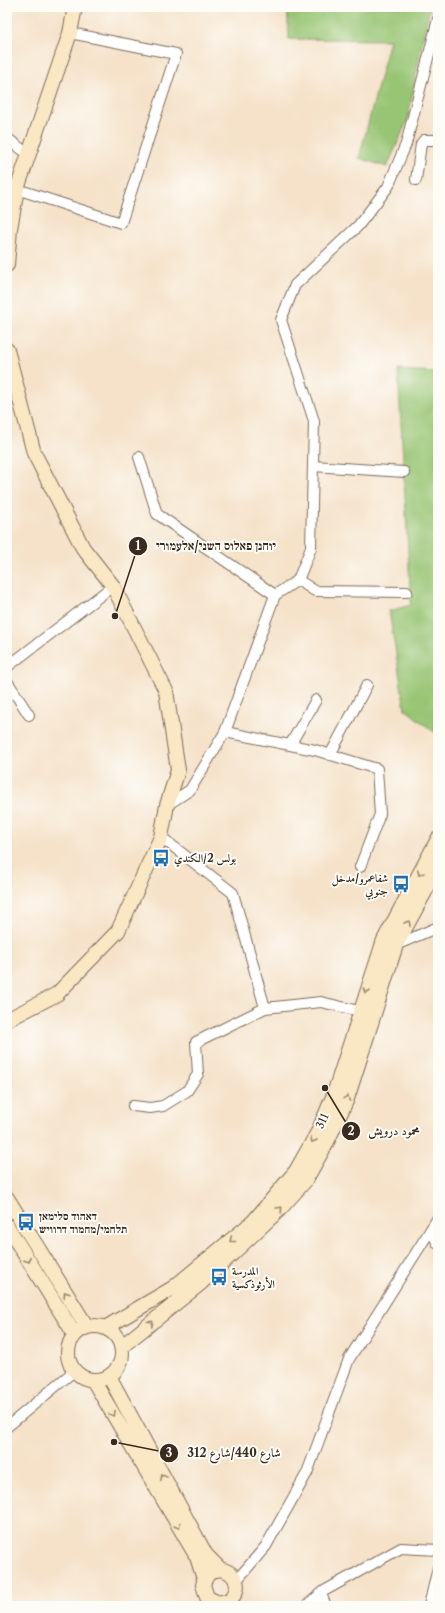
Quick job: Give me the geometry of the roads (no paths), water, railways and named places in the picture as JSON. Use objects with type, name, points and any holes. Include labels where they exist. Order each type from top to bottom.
[{"type":"street","points":[[7,265],[8,229],[17,189],[70,34],[75,7]]},
{"type":"street","points":[[167,805],[190,790],[225,732],[275,596],[298,580],[311,548],[314,421],[281,320],[295,285],[358,226],[388,187],[406,144],[438,19]]},
{"type":"street","points":[[17,189],[120,223],[176,54],[70,34]]},
{"type":"street","points":[[7,138],[28,154]]},
{"type":"street","points":[[416,180],[421,144],[424,140],[438,140]]},
{"type":"street","points":[[7,350],[34,453],[84,548],[113,586],[166,691],[178,770],[167,805],[162,837],[118,931],[57,994],[7,1020]]},
{"type":"street","points":[[139,457],[157,514],[275,596]]},
{"type":"street","points":[[313,466],[404,472]]},
{"type":"street","points":[[298,580],[315,591],[407,592]]},
{"type":"street","points":[[7,666],[113,586]]},
{"type":"street","points":[[7,681],[29,715]]},
{"type":"street","points":[[330,755],[367,685]]},
{"type":"street","points":[[290,745],[316,700]]},
{"type":"street","points":[[225,732],[290,745],[330,755],[377,770],[380,814],[360,867]]},
{"type":"street","points":[[162,837],[233,893],[265,1008]]},
{"type":"street","name":"311","points":[[105,1328],[173,1288],[253,1222],[296,1171],[318,1132],[333,1097],[359,1011],[384,940],[438,839]]},
{"type":"street","name":"311","points":[[121,1347],[201,1282],[279,1210],[305,1181],[326,1144],[347,1099],[396,945],[438,868]]},
{"type":"street","points":[[396,945],[438,928]]},
{"type":"street","points":[[133,1106],[150,1108],[163,1106],[187,1091],[198,1074],[196,1042],[265,1008],[321,1002],[359,1011]]},
{"type":"street","points":[[7,1198],[87,1327]]},
{"type":"street","points":[[236,1581],[266,1546],[307,1473],[349,1359],[438,1218]]},
{"type":"street","points":[[7,1226],[75,1335]]},
{"type":"street","points":[[431,1230],[438,1244]]},
{"type":"street","points":[[96,1326],[105,1328],[117,1338],[121,1347],[121,1362],[116,1370],[109,1376],[93,1380],[82,1377],[74,1371],[69,1362],[68,1352],[70,1343],[75,1335],[87,1327],[96,1326]]},
{"type":"street","points":[[7,1426],[74,1371]]},
{"type":"street","points":[[93,1380],[196,1557],[204,1579],[203,1591],[209,1602],[225,1604],[234,1596],[237,1590],[236,1581],[229,1572],[220,1569],[206,1555],[109,1376]]},
{"type":"street","points":[[306,1606],[321,1594],[401,1548],[438,1550]]},
{"type":"street","points":[[429,1606],[438,1568]]},
{"type":"street","points":[[204,1579],[209,1573],[220,1569]]},
{"type":"street","points":[[321,1594],[326,1606]]},
{"type":"place","name":"יוחנן פאלוס השני/אלעמורי","points":[[115,616]]},
{"type":"place","name":"بولس 2/الكندي","points":[[161,858]]},
{"type":"place","name":"شفاعمرو/مدخل جنوبي","points":[[401,884]]},
{"type":"place","name":"محمود درويش","points":[[325,1088]]},
{"type":"place","name":"דאהוד סלימאן תלחמי/מחמוד דרוויש","points":[[26,1222]]},
{"type":"place","name":"المدرسة الأرثوذكسية","points":[[219,1277]]},
{"type":"place","name":"شارع 440/شارع 312","points":[[114,1442]]}]
